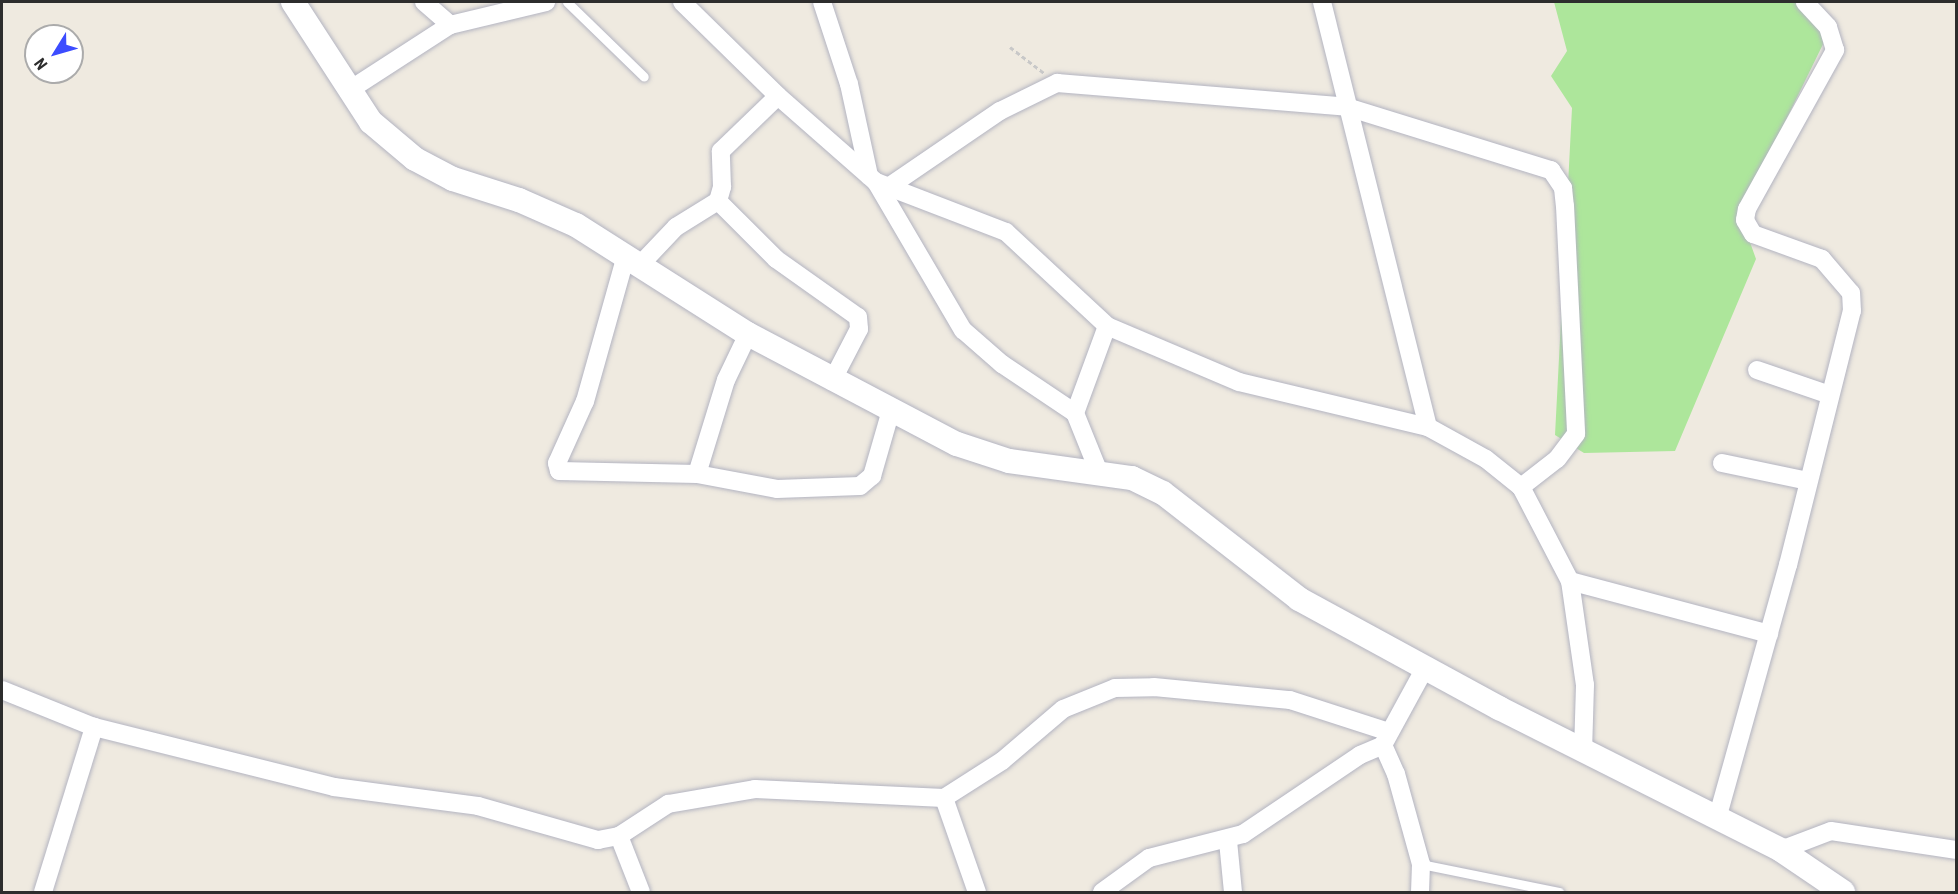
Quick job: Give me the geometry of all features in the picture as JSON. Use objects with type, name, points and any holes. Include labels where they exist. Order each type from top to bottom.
[{"type":"street","points":[[293,2],[348,91],[378,130],[414,159],[453,179],[519,200],[576,225],[631,263],[748,334],[832,381],[957,444],[1009,461],[1098,470],[1132,478],[1163,493],[1299,599],[1583,752],[1780,850],[1843,892]]},
{"type":"street","points":[[424,2],[450,26]]},
{"type":"street","points":[[348,91],[450,26],[546,2]]},
{"type":"street","points":[[682,2],[778,96],[877,182],[1006,232],[1107,326],[1239,382],[1428,428],[1486,459],[1521,487],[1570,581],[1585,685],[1583,752]]},
{"type":"street","points":[[822,2],[849,84],[877,182],[963,330],[1002,364],[1076,413],[1098,470]]},
{"type":"street","points":[[1322,2],[1428,428]]},
{"type":"street","points":[[1717,819],[1769,634],[1808,481],[1827,394],[1852,311],[1851,293],[1822,259],[1753,234],[1745,220],[1747,209],[1835,50],[1828,27],[1804,2]]},
{"type":"street","points":[[877,182],[1000,111],[1057,83],[1347,107],[1497,150],[1551,170],[1558,177],[1565,206],[1576,434],[1557,459],[1521,487]]},
{"type":"street","points":[[778,96],[721,151],[722,187],[718,201],[676,227],[631,263],[585,401],[557,468],[588,474],[697,474],[756,488],[860,486],[872,476],[891,410]]},
{"type":"street","points":[[718,201],[776,258],[858,317],[859,328],[832,381]]},
{"type":"street","points":[[1076,413],[1107,326]]},
{"type":"street","points":[[697,474],[726,380],[748,334]]},
{"type":"street","points":[[1757,370],[1827,394]]},
{"type":"street","points":[[1722,463],[1808,481]]},
{"type":"street","points":[[1570,581],[1769,634]]},
{"type":"street","points":[[1102,892],[1149,858],[1228,841],[1386,739],[1426,666]]},
{"type":"street","points":[[2,690],[94,728],[334,787],[478,806],[580,837],[608,840],[619,836],[668,804],[755,789],[944,798],[1002,761],[1063,709],[1115,688],[1154,687],[1290,700],[1386,739]]},
{"type":"street","points":[[43,892],[94,728]]},
{"type":"street","points":[[1386,739],[1421,864],[1420,892]]},
{"type":"street","points":[[944,798],[977,892]]},
{"type":"street","points":[[1780,850],[1818,832],[1838,831],[1956,850]]},
{"type":"street","points":[[619,836],[641,892]]},
{"type":"street","points":[[1228,841],[1233,892]]},
{"type":"lane","points":[[567,2],[644,77]]},
{"type":"lane","points":[[1421,864],[1559,892]]},
{"type":"path","points":[[1010,47],[1057,83]]},
{"type":"green space","points":[[1554,2],[1802,2],[1828,34],[1740,214],[1756,259],[1675,451],[1584,453],[1555,435],[1572,108],[1551,76],[1567,51]]}]
